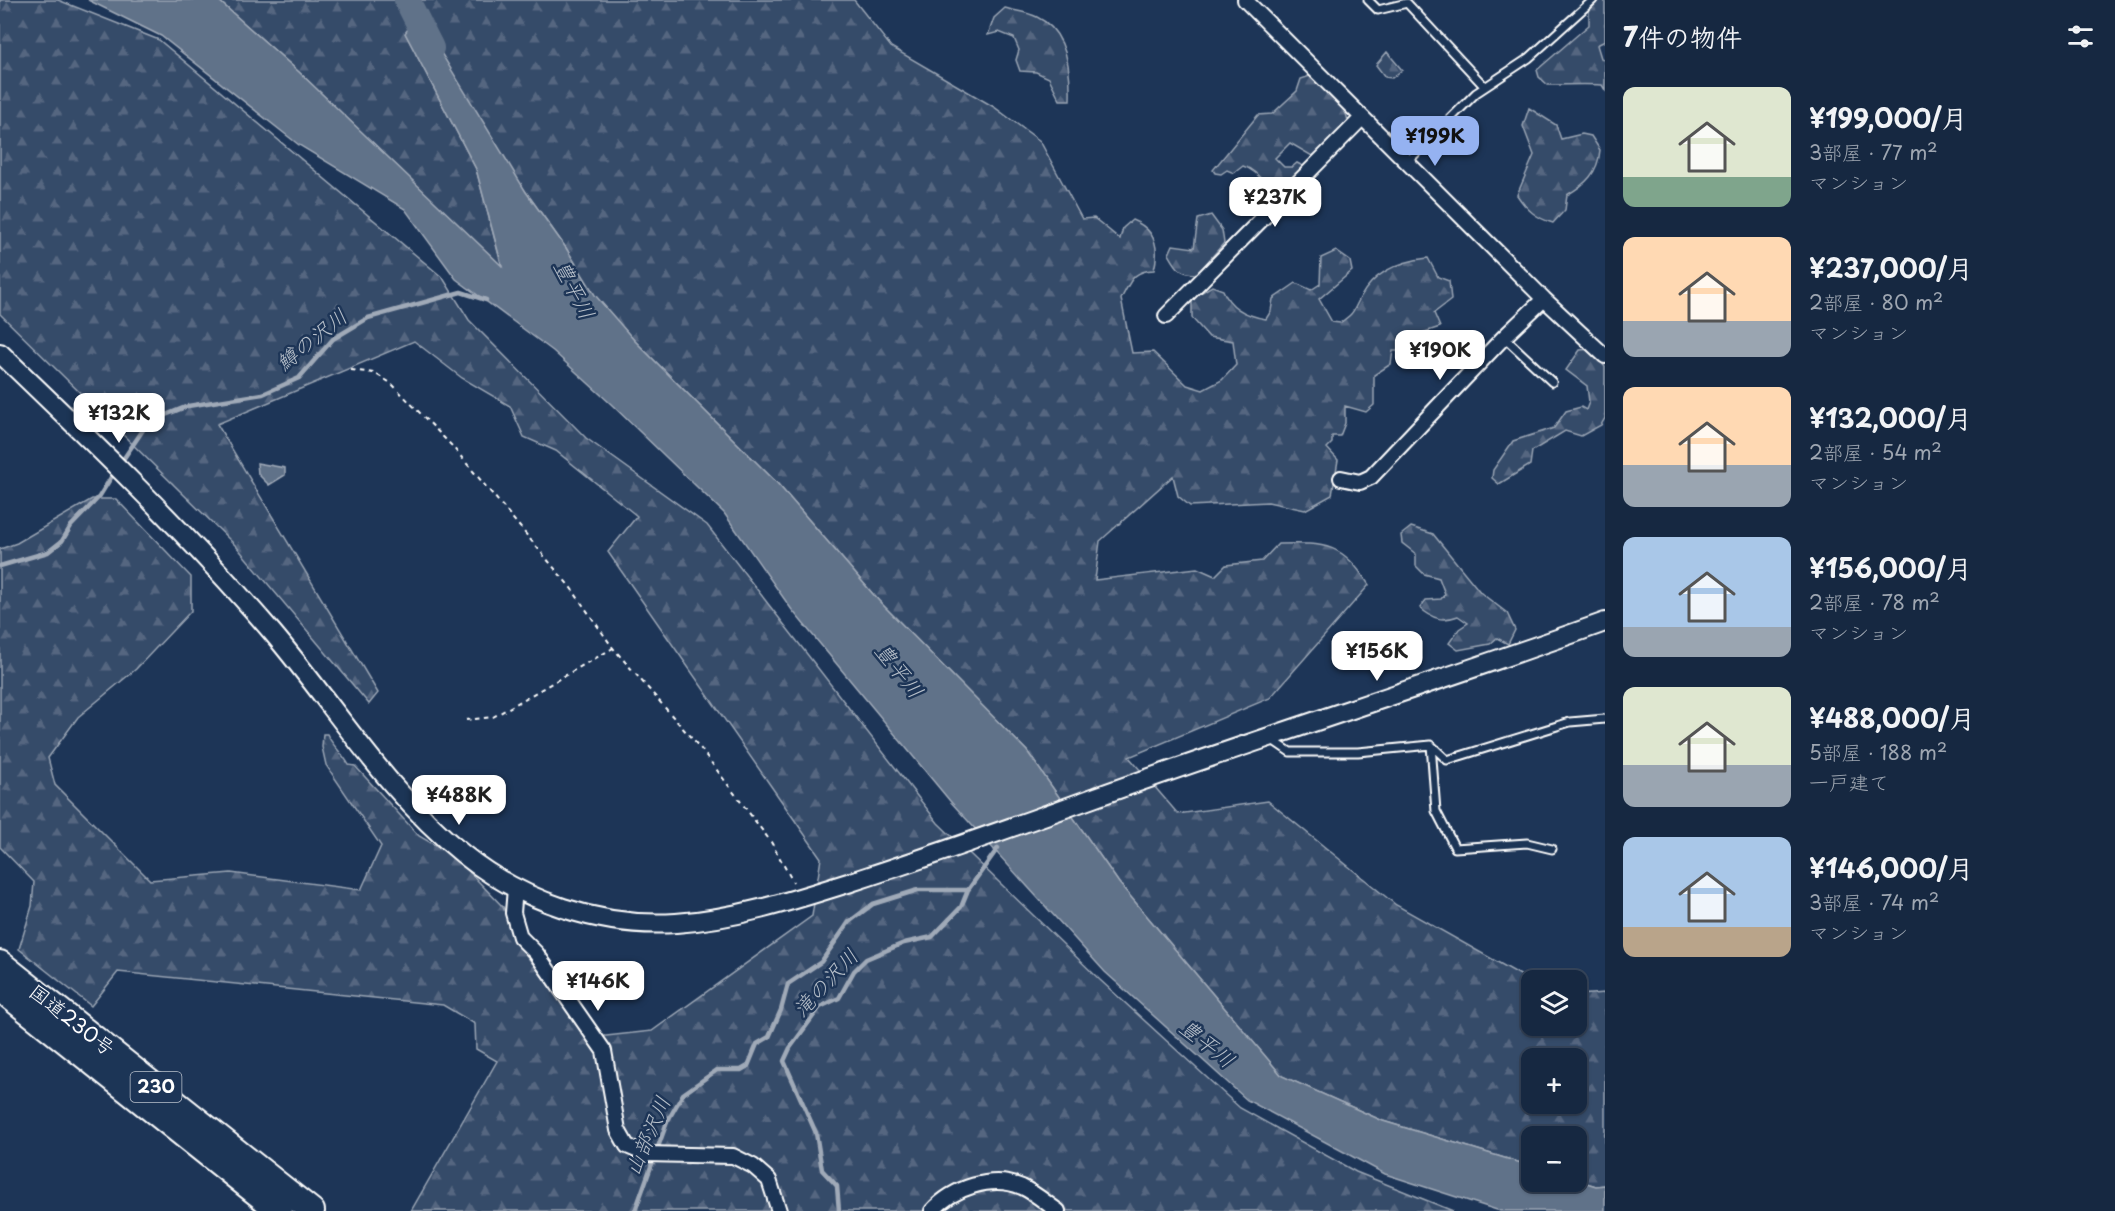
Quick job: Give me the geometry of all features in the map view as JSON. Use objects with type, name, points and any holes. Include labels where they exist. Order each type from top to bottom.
[{"type":"highway","name":"国道230号","points":[[0,963],[312,1211]]},
{"type":"highway","name":"国道230号","points":[[0,988],[279,1211]]},
{"type":"street","points":[[1245,0],[1544,299],[1604,353]]},
{"type":"street","points":[[1166,316],[1362,118]]},
{"type":"street","points":[[1341,478],[1360,482],[1371,477],[1503,337],[1544,299]]},
{"type":"street","points":[[0,353],[211,561],[290,653],[413,808],[465,856],[515,888],[560,907],[618,921],[645,924],[703,921],[802,897],[926,858],[1160,774],[1605,622]]},
{"type":"street","points":[[515,888],[513,914],[520,937],[536,953],[604,1051],[618,1130],[627,1146],[652,1154],[733,1156],[753,1166],[769,1180],[779,1211]]},
{"type":"street","points":[[932,1211],[953,1193],[975,1184],[1001,1182],[1021,1187],[1058,1211]]},
{"type":"lane","points":[[1368,0],[1378,10],[1407,3],[1485,87]]},
{"type":"lane","points":[[1407,162],[1485,87],[1529,58],[1593,0]]},
{"type":"lane","points":[[1503,337],[1552,382]]},
{"type":"lane","points":[[1269,737],[1290,752],[1358,752],[1431,745],[1447,760],[1570,722],[1605,719]]},
{"type":"lane","points":[[1431,745],[1436,811],[1455,848],[1527,843],[1552,849]]},
{"type":"path","points":[[351,370],[374,373],[391,383],[452,446],[571,588],[613,648],[701,749],[771,842],[802,897]]},
{"type":"path","points":[[466,720],[493,717],[613,648]]},
{"type":"green space","points":[[0,0],[58,0],[159,40],[443,278],[469,320],[586,438],[707,525],[938,823],[1100,980],[1240,1108],[1356,1172],[1453,1211],[411,1211],[497,1061],[476,1049],[475,1024],[443,1005],[118,972],[91,1006],[19,949],[32,906],[34,882],[0,847],[0,549],[17,543],[92,499],[116,499],[191,577],[191,611],[136,669],[78,717],[48,758],[55,785],[150,880],[231,873],[361,890],[381,846],[326,765],[322,747],[323,734],[327,734],[349,765],[355,766],[419,836],[454,856],[503,907],[515,940],[588,1038],[652,1031],[812,916],[821,858],[608,552],[637,516],[556,451],[524,437],[510,406],[462,378],[414,341],[217,424],[378,693],[369,704],[236,546],[0,314]]},
{"type":"green space","points":[[218,0],[854,0],[891,47],[994,107],[1040,141],[1082,219],[1094,218],[1120,239],[1123,228],[1132,220],[1146,228],[1156,246],[1154,270],[1141,272],[1133,278],[1121,299],[1132,353],[1153,352],[1187,385],[1203,390],[1222,380],[1236,365],[1233,341],[1209,337],[1192,318],[1192,298],[1212,286],[1223,290],[1230,302],[1240,311],[1266,319],[1271,311],[1273,299],[1296,283],[1311,290],[1320,284],[1321,258],[1336,251],[1350,261],[1352,271],[1319,299],[1332,322],[1340,323],[1351,314],[1366,289],[1380,275],[1398,265],[1428,258],[1438,277],[1449,281],[1451,300],[1434,313],[1440,327],[1422,333],[1402,351],[1393,351],[1391,364],[1374,375],[1374,405],[1366,412],[1345,406],[1345,423],[1340,436],[1332,436],[1332,443],[1327,448],[1338,460],[1332,495],[1305,510],[1268,502],[1190,506],[1178,496],[1173,476],[1100,541],[1095,580],[1197,568],[1215,576],[1226,565],[1262,561],[1278,544],[1309,544],[1332,548],[1341,553],[1359,571],[1369,585],[1270,698],[1129,757],[1178,814],[1268,801],[1396,905],[1521,975],[1521,1036],[1587,1036],[1587,994],[1605,993],[1605,1185],[1596,1186],[1587,1183],[1587,1126],[1521,1126],[1521,1163],[1383,1121],[1282,1076],[1119,883],[1027,751],[879,601],[777,483],[634,340],[594,295],[566,248],[526,192],[405,33],[476,169],[502,267],[299,72]]},
{"type":"green space","points":[[1598,0],[1605,0],[1605,41],[1597,45],[1601,58],[1605,61],[1605,90],[1602,85],[1548,85],[1539,77],[1537,70],[1589,25],[1589,11]]},
{"type":"green space","points":[[1005,8],[1033,15],[1047,23],[1055,32],[1061,42],[1068,65],[1070,100],[1060,100],[1049,78],[1036,72],[1020,71],[1016,60],[1019,50],[1014,38],[999,32],[988,35],[994,18]]},
{"type":"green space","points":[[1387,52],[1402,70],[1392,78],[1385,77],[1376,65]]},
{"type":"green space","points":[[1310,76],[1338,101],[1348,121],[1334,136],[1330,147],[1312,156],[1290,143],[1275,158],[1284,167],[1292,167],[1297,163],[1305,167],[1279,196],[1249,168],[1243,166],[1234,173],[1227,170],[1221,174],[1215,173],[1213,170],[1258,115],[1272,114],[1297,91],[1301,79]]},
{"type":"green space","points":[[1529,108],[1556,125],[1561,139],[1582,134],[1591,136],[1600,150],[1594,171],[1580,187],[1567,195],[1565,210],[1553,223],[1532,213],[1517,195],[1534,155],[1523,126]]},
{"type":"green space","points":[[1211,215],[1222,230],[1224,243],[1197,274],[1183,271],[1169,254],[1173,245],[1194,248],[1198,219]]},
{"type":"green space","points":[[1591,349],[1605,367],[1605,418],[1601,425],[1581,436],[1565,431],[1532,451],[1530,465],[1499,484],[1492,478],[1493,470],[1513,441],[1554,428],[1566,411],[1581,407],[1586,410],[1589,402],[1587,386],[1566,370],[1580,350]]},
{"type":"green space","points":[[1411,527],[1433,534],[1481,593],[1507,613],[1515,630],[1508,644],[1497,638],[1490,644],[1458,650],[1449,643],[1459,629],[1468,623],[1458,616],[1447,619],[1438,618],[1420,608],[1426,600],[1441,599],[1445,594],[1439,578],[1424,574],[1416,566],[1416,554],[1402,543],[1401,535]]},
{"type":"water","points":[[88,0],[218,0],[299,72],[502,266],[476,169],[405,33],[418,15],[526,192],[566,248],[595,295],[634,340],[777,483],[879,601],[1027,751],[1119,883],[1282,1076],[1383,1121],[1521,1163],[1521,1192],[1587,1192],[1587,1183],[1596,1186],[1605,1185],[1605,1211],[1500,1211],[1385,1174],[1247,1100],[1105,972],[950,801],[792,610],[724,513],[553,351],[456,279],[405,209],[299,145],[161,36]]},
{"type":"water","points":[[257,463],[285,468],[285,475],[269,485],[258,474]]},
{"type":"waterway","name":"豊平川","points":[[407,0],[431,48]]},
{"type":"waterway","name":"鱒の沢川","points":[[120,464],[145,427],[163,416],[188,406],[263,394],[299,378],[333,339],[368,318],[461,292],[486,300]]},
{"type":"waterway","name":"鱒の沢川","points":[[0,566],[48,552],[62,541],[71,526],[99,497],[115,471]]},
{"type":"waterway","name":"滝の沢川","points":[[839,1211],[837,1186],[822,1170],[816,1133],[784,1061],[790,1048],[820,1007],[839,998],[854,971],[866,959],[904,943],[932,937],[961,907],[968,890],[998,848]]},
{"type":"waterway","name":"山部沢川","points":[[635,1211],[667,1122],[683,1094],[717,1070],[741,1070],[748,1066],[757,1044],[769,1037],[781,1010],[788,984],[821,962],[849,922],[873,904],[918,890],[968,890]]}]
